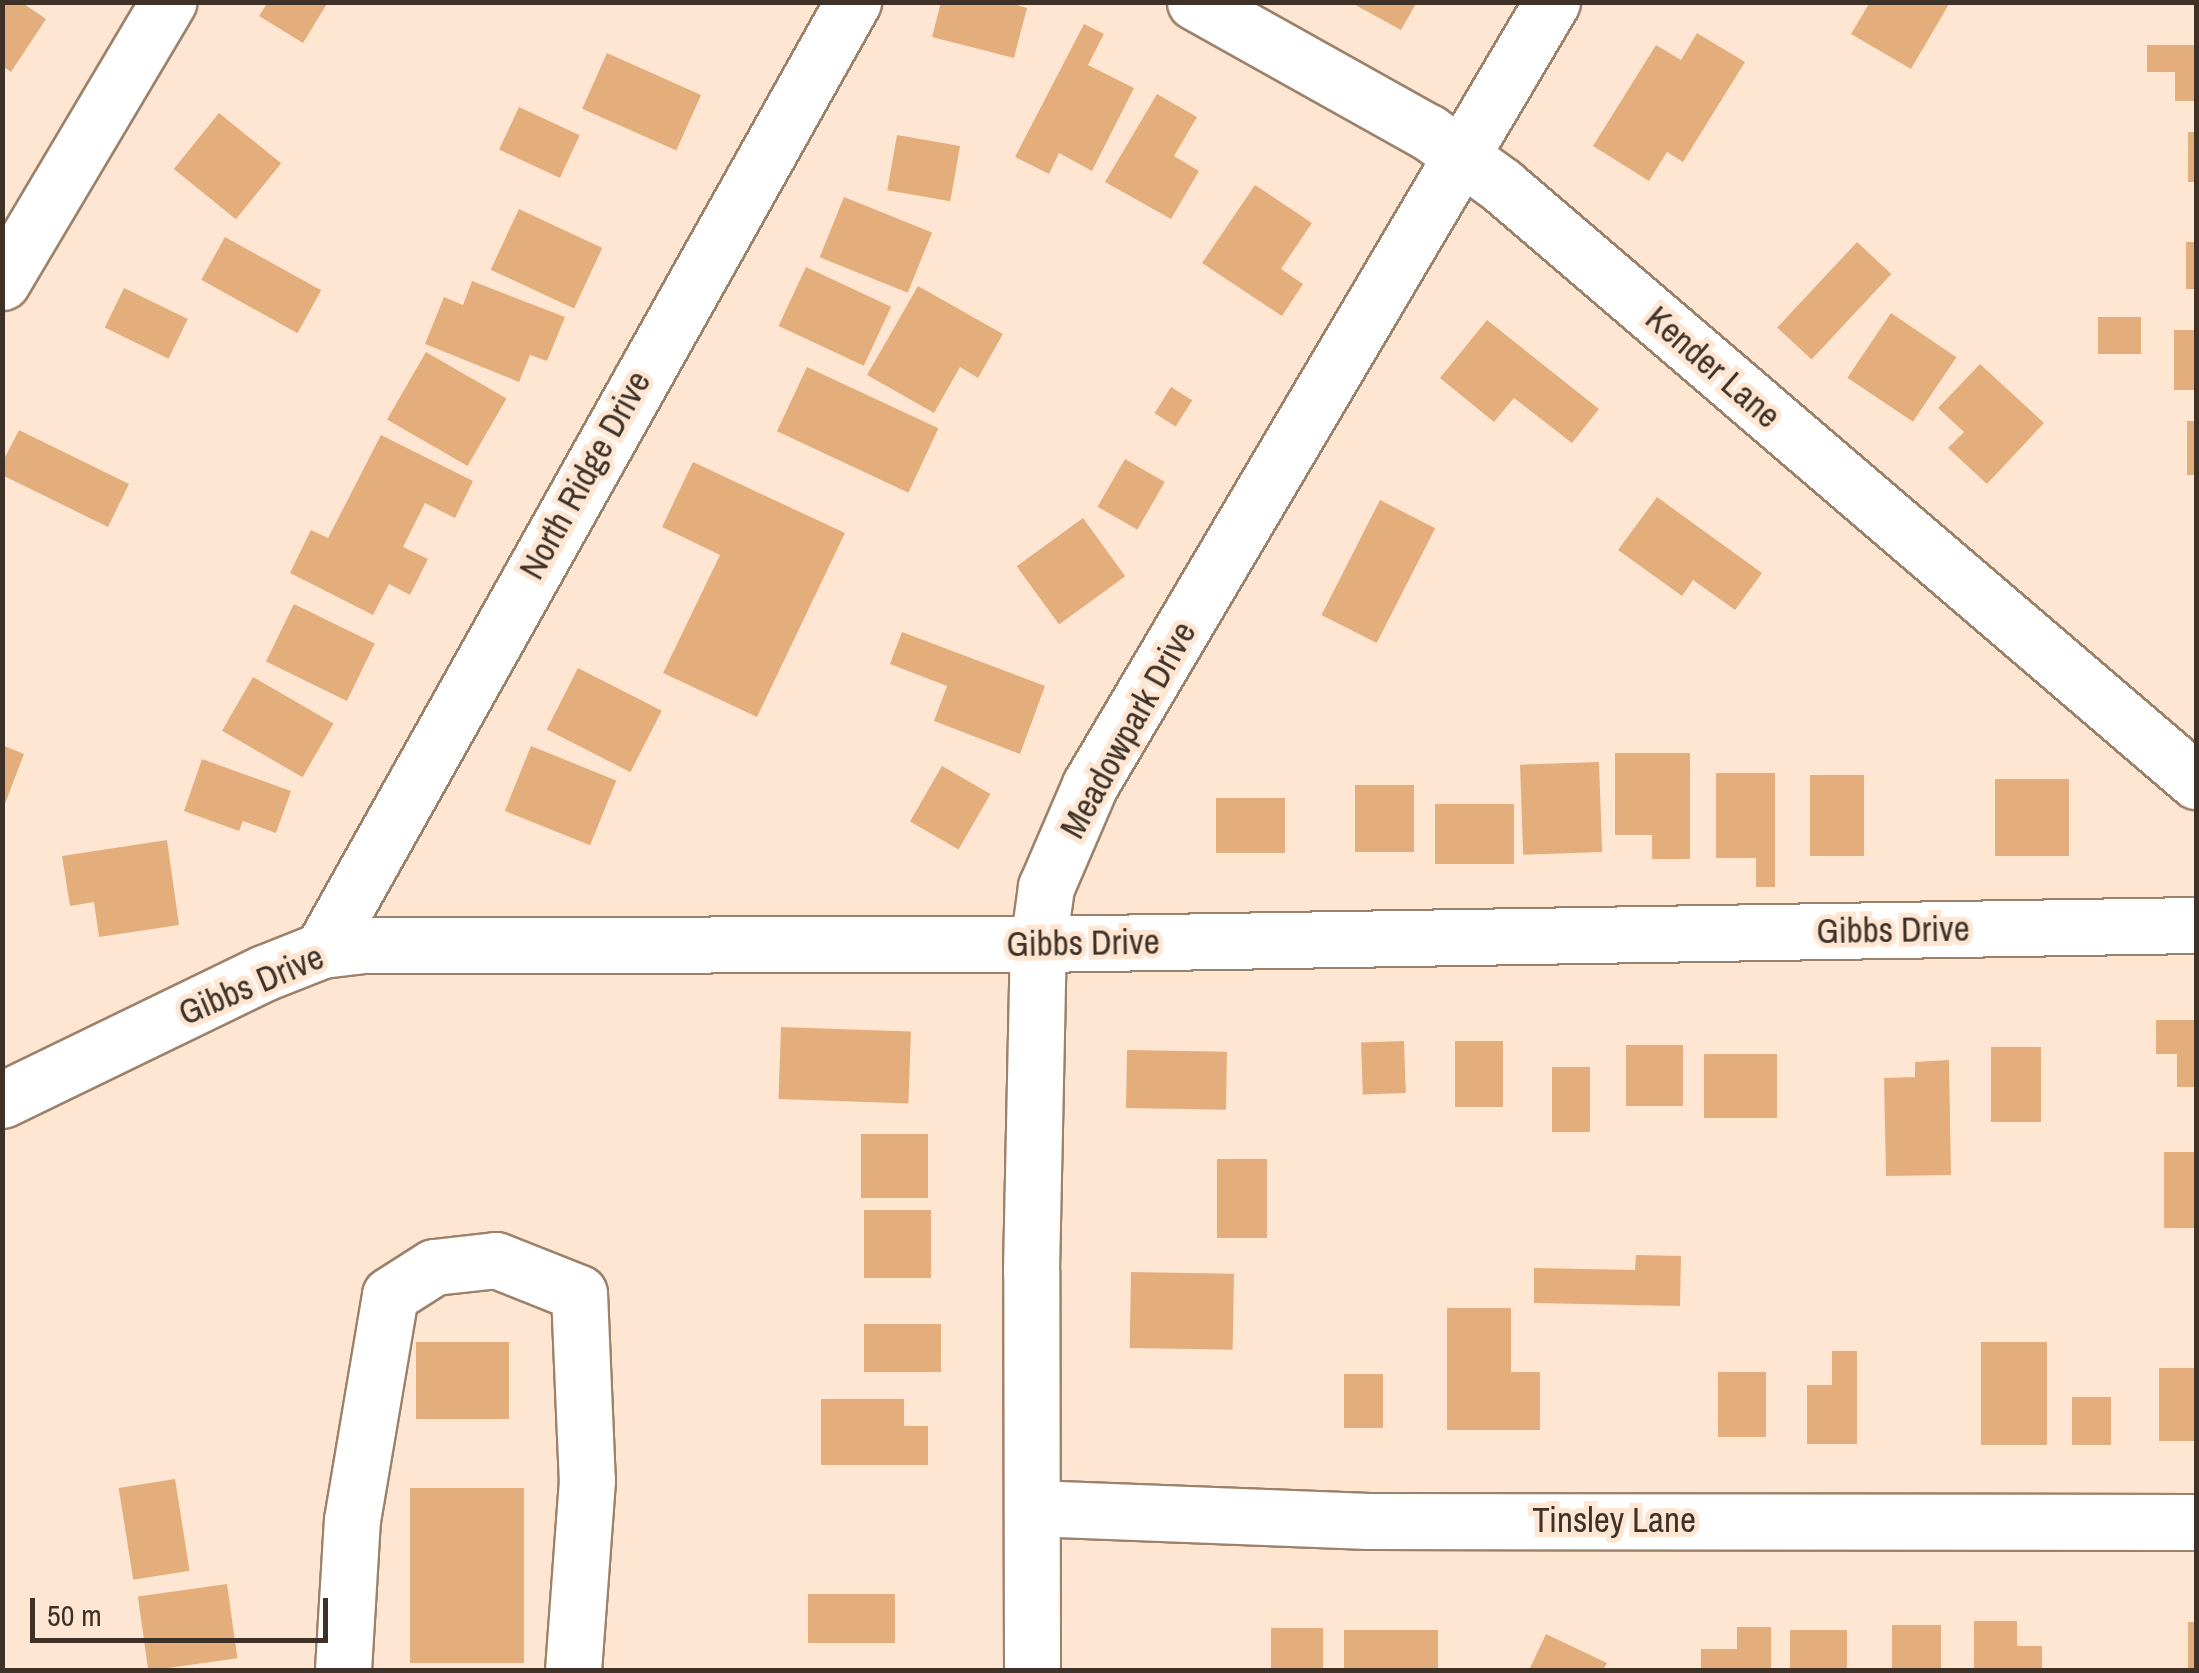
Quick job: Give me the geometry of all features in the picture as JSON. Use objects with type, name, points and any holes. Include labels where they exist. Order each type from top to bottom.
[{"type":"street","points":[[2,282],[168,2]]},
{"type":"street","name":"North Ridge Drive","points":[[322,950],[853,2]]},
{"type":"street","name":"Kender Lane","points":[[1195,2],[1428,132],[1462,156],[2196,780]]},
{"type":"street","name":"Meadowpark Drive","points":[[1032,1670],[1038,944],[1046,886],[1090,785],[1552,2]]},
{"type":"street","name":"Gibbs Drive","points":[[2,1100],[264,973],[322,950],[360,945],[1038,944],[2196,925]]},
{"type":"street","points":[[344,1670],[352,1520],[390,1295],[434,1267],[496,1260],[579,1293],[587,1480],[572,1670]]},
{"type":"street","name":"Tinsley Lane","points":[[1032,1508],[1369,1521],[2196,1522]]},
{"type":"building","points":[[2,2],[21,2],[46,19],[11,72],[2,66]]},
{"type":"building","points":[[268,2],[328,2],[303,43],[259,16]]},
{"type":"building","points":[[941,2],[1006,2],[1027,8],[1014,58],[932,37]]},
{"type":"building","points":[[1350,2],[1417,2],[1401,30]]},
{"type":"building","points":[[1870,2],[1949,4],[1911,69],[1851,34]]},
{"type":"building","points":[[1084,24],[1104,34],[1088,65],[1134,88],[1092,171],[1059,153],[1049,174],[1015,157]]},
{"type":"building","points":[[1697,33],[1745,62],[1683,162],[1667,152],[1649,181],[1593,146],[1656,45],[1681,60]]},
{"type":"building","points":[[2147,45],[2196,45],[2196,101],[2175,101],[2175,72],[2147,72]]},
{"type":"building","points":[[607,53],[701,95],[676,151],[582,109]]},
{"type":"building","points":[[1157,94],[1197,117],[1174,156],[1199,171],[1171,219],[1105,182]]},
{"type":"building","points":[[519,107],[580,135],[560,178],[499,150]]},
{"type":"building","points":[[219,113],[281,163],[236,219],[174,169]]},
{"type":"building","points":[[2188,132],[2196,132],[2196,182],[2188,182]]},
{"type":"building","points":[[897,135],[960,146],[950,201],[887,190]]},
{"type":"building","points":[[1255,185],[1312,223],[1281,269],[1303,284],[1282,316],[1202,263]]},
{"type":"building","points":[[844,197],[932,233],[908,293],[820,257]]},
{"type":"building","points":[[519,209],[602,248],[574,309],[491,270]]},
{"type":"building","points":[[225,237],[321,290],[297,333],[201,280]]},
{"type":"building","points":[[1857,242],[1891,274],[1812,360],[1777,328]]},
{"type":"building","points":[[2186,242],[2196,242],[2196,289],[2186,289]]},
{"type":"building","points":[[806,267],[891,307],[864,366],[779,326]]},
{"type":"building","points":[[472,281],[565,317],[547,361],[530,355],[519,382],[425,344],[444,297],[463,305]]},
{"type":"building","points":[[918,286],[1003,334],[978,378],[960,367],[934,413],[867,375]]},
{"type":"building","points":[[124,288],[188,319],[169,359],[105,328]]},
{"type":"building","points":[[1891,313],[1956,357],[1913,422],[1847,378]]},
{"type":"building","points":[[2098,317],[2141,317],[2141,354],[2098,354]]},
{"type":"building","points":[[1487,320],[1599,409],[1572,443],[1514,398],[1494,422],[1440,378]]},
{"type":"building","points":[[2174,330],[2196,330],[2196,390],[2174,390]]},
{"type":"building","points":[[426,352],[507,398],[468,466],[387,420]]},
{"type":"building","points":[[1980,364],[2044,423],[1987,484],[1948,448],[1964,432],[1938,408]]},
{"type":"building","points":[[807,367],[938,428],[908,493],[777,431]]},
{"type":"building","points":[[1171,387],[1192,400],[1176,427],[1155,413]]},
{"type":"building","points":[[2187,421],[2196,421],[2196,475],[2187,475]]},
{"type":"building","points":[[19,430],[129,484],[108,527],[2,475],[2,463]]},
{"type":"building","points":[[381,435],[473,481],[455,518],[425,503],[403,547],[428,559],[410,595],[389,584],[373,615],[290,573],[311,530],[328,538]]},
{"type":"building","points":[[1125,459],[1165,482],[1137,530],[1098,507]]},
{"type":"building","points":[[693,462],[845,533],[757,717],[663,673],[720,555],[662,527]]},
{"type":"building","points":[[1657,497],[1762,573],[1735,610],[1693,580],[1682,596],[1618,550]]},
{"type":"building","points":[[1380,500],[1435,528],[1377,643],[1321,615]]},
{"type":"building","points":[[1083,518],[1125,576],[1059,624],[1017,566]]},
{"type":"building","points":[[294,604],[375,643],[347,701],[266,662]]},
{"type":"building","points":[[902,632],[1045,686],[1020,754],[934,721],[947,686],[890,664]]},
{"type":"building","points":[[578,668],[662,711],[630,772],[547,729]]},
{"type":"building","points":[[253,677],[334,724],[303,777],[222,731]]},
{"type":"building","points":[[2,745],[24,754],[3,809],[2,809]]},
{"type":"building","points":[[531,746],[616,780],[590,845],[505,811]]},
{"type":"building","points":[[1615,753],[1690,753],[1690,859],[1652,859],[1652,835],[1615,835]]},
{"type":"building","points":[[202,759],[291,791],[276,833],[243,821],[239,831],[184,811]]},
{"type":"building","points":[[1599,762],[1602,852],[1523,855],[1520,765]]},
{"type":"building","points":[[942,766],[990,794],[958,849],[910,821]]},
{"type":"building","points":[[1716,773],[1775,773],[1775,887],[1756,887],[1756,858],[1716,858]]},
{"type":"building","points":[[1810,775],[1864,775],[1864,856],[1810,856]]},
{"type":"building","points":[[1995,779],[2069,779],[2069,856],[1995,856]]},
{"type":"building","points":[[1355,785],[1414,785],[1414,852],[1355,852]]},
{"type":"building","points":[[1216,798],[1285,798],[1285,853],[1216,853]]},
{"type":"building","points":[[1435,804],[1514,804],[1514,864],[1435,864]]},
{"type":"building","points":[[167,840],[179,925],[99,937],[94,902],[70,906],[62,856]]},
{"type":"building","points":[[2156,1020],[2196,1020],[2196,1087],[2177,1087],[2177,1054],[2156,1054]]},
{"type":"building","points":[[781,1027],[911,1032],[908,1103],[778,1099]]},
{"type":"building","points":[[1404,1041],[1406,1093],[1363,1094],[1361,1043]]},
{"type":"building","points":[[1455,1041],[1503,1041],[1503,1107],[1455,1107]]},
{"type":"building","points":[[1626,1045],[1683,1045],[1683,1106],[1626,1106]]},
{"type":"building","points":[[1991,1047],[2041,1047],[2041,1122],[1991,1122]]},
{"type":"building","points":[[1127,1050],[1227,1052],[1226,1110],[1126,1108]]},
{"type":"building","points":[[1704,1054],[1777,1054],[1777,1118],[1704,1118]]},
{"type":"building","points":[[1949,1060],[1951,1175],[1886,1176],[1884,1078],[1915,1077],[1915,1062]]},
{"type":"building","points":[[1552,1067],[1590,1067],[1590,1132],[1552,1132]]},
{"type":"building","points":[[861,1134],[928,1134],[928,1198],[861,1198]]},
{"type":"building","points":[[2164,1152],[2196,1152],[2196,1228],[2164,1228]]},
{"type":"building","points":[[1217,1159],[1267,1159],[1267,1238],[1217,1238]]},
{"type":"building","points":[[864,1210],[931,1210],[931,1278],[864,1278]]},
{"type":"building","points":[[1636,1255],[1681,1256],[1680,1306],[1534,1303],[1534,1268],[1635,1270]]},
{"type":"building","points":[[1131,1272],[1234,1274],[1233,1350],[1130,1348]]},
{"type":"building","points":[[1447,1308],[1511,1308],[1511,1372],[1540,1372],[1540,1430],[1447,1430]]},
{"type":"building","points":[[864,1324],[941,1324],[941,1372],[864,1372]]},
{"type":"building","points":[[416,1342],[509,1342],[509,1419],[416,1419]]},
{"type":"building","points":[[1981,1342],[2047,1342],[2047,1445],[1981,1445]]},
{"type":"building","points":[[1832,1351],[1857,1351],[1857,1444],[1807,1444],[1807,1385],[1832,1385]]},
{"type":"building","points":[[2159,1368],[2196,1368],[2196,1441],[2159,1441]]},
{"type":"building","points":[[1718,1372],[1766,1372],[1766,1437],[1718,1437]]},
{"type":"building","points":[[1344,1374],[1383,1374],[1383,1428],[1344,1428]]},
{"type":"building","points":[[2072,1397],[2111,1397],[2111,1445],[2072,1445]]},
{"type":"building","points":[[821,1399],[904,1399],[904,1426],[928,1426],[928,1465],[821,1465]]},
{"type":"building","points":[[175,1479],[190,1571],[133,1580],[119,1488]]},
{"type":"building","points":[[410,1488],[524,1488],[524,1663],[410,1663]]},
{"type":"building","points":[[227,1584],[237,1658],[148,1670],[138,1597]]},
{"type":"building","points":[[808,1594],[895,1594],[895,1643],[808,1643]]},
{"type":"building","points":[[1974,1621],[2017,1621],[2017,1646],[2042,1646],[2042,1670],[1974,1670]]},
{"type":"building","points":[[2188,1622],[2196,1622],[2196,1670],[2188,1670]]},
{"type":"building","points":[[1892,1625],[1941,1625],[1941,1670],[1892,1670]]},
{"type":"building","points":[[1737,1627],[1771,1627],[1771,1670],[1701,1670],[1701,1649],[1737,1649]]},
{"type":"building","points":[[1271,1628],[1323,1628],[1323,1670],[1271,1670]]},
{"type":"building","points":[[1344,1630],[1438,1630],[1438,1670],[1344,1670]]},
{"type":"building","points":[[1790,1630],[1847,1630],[1847,1670],[1790,1670]]},
{"type":"building","points":[[1546,1634],[1607,1663],[1603,1670],[1529,1670]]}]
